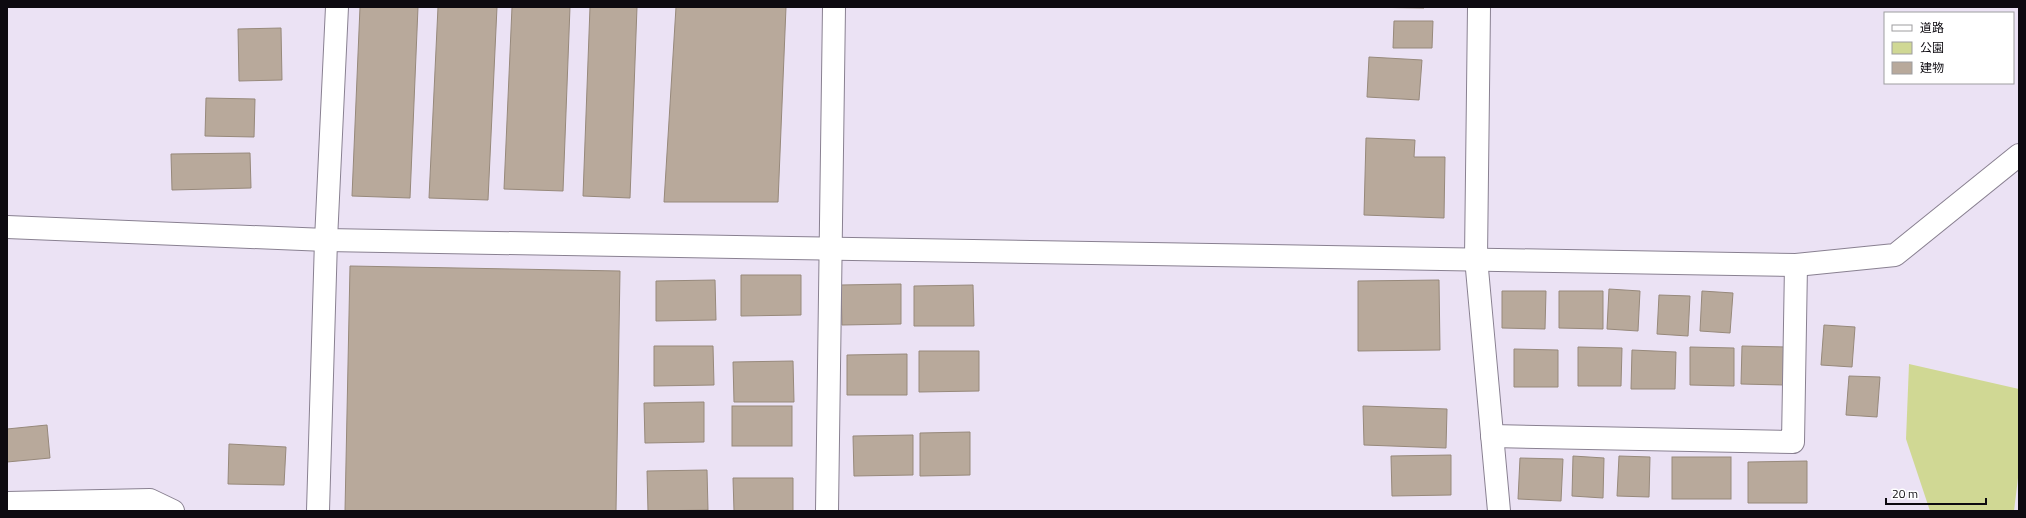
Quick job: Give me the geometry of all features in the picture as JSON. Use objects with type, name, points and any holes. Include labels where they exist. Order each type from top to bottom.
[{"type":"street","points":[[318,511],[326,240],[337,7]]},
{"type":"street","points":[[827,511],[829,248],[834,7]]},
{"type":"street","points":[[1479,7],[1476,258],[1499,511]]},
{"type":"street","points":[[7,227],[326,240],[1476,258],[1796,265],[1895,255],[2019,155]]},
{"type":"street","points":[[1492,436],[1793,442],[1796,265]]},
{"type":"street","points":[[7,503],[150,500],[174,511]]},
{"type":"green space","points":[[1909,364],[2019,389],[2019,470],[2014,511],[1930,511],[1906,439]]},
{"type":"building","points":[[360,7],[418,7],[410,198],[352,196]]},
{"type":"building","points":[[438,7],[497,7],[488,200],[429,198]]},
{"type":"building","points":[[512,7],[570,7],[563,191],[504,189]]},
{"type":"building","points":[[590,7],[637,7],[630,198],[583,196]]},
{"type":"building","points":[[676,7],[786,7],[778,202],[664,202]]},
{"type":"building","points":[[1360,7],[1424,7],[1424,8]]},
{"type":"building","points":[[1394,21],[1433,21],[1432,48],[1393,48]]},
{"type":"building","points":[[281,28],[282,80],[239,81],[238,29]]},
{"type":"building","points":[[1369,57],[1422,60],[1419,100],[1367,97]]},
{"type":"building","points":[[206,98],[255,99],[254,137],[205,136]]},
{"type":"building","points":[[1366,138],[1415,140],[1414,157],[1445,157],[1444,218],[1364,215]]},
{"type":"building","points":[[250,153],[251,188],[172,190],[171,154]]},
{"type":"building","points":[[350,266],[620,271],[616,511],[345,511]]},
{"type":"building","points":[[741,275],[801,275],[801,315],[741,316]]},
{"type":"building","points":[[715,280],[716,320],[656,321],[656,281]]},
{"type":"building","points":[[1439,280],[1440,350],[1358,351],[1358,281]]},
{"type":"building","points":[[901,284],[901,324],[842,325],[841,285]]},
{"type":"building","points":[[973,285],[974,326],[914,326],[914,286]]},
{"type":"building","points":[[1609,289],[1640,291],[1638,331],[1607,329]]},
{"type":"building","points":[[1502,291],[1546,291],[1545,329],[1502,328]]},
{"type":"building","points":[[1559,291],[1603,291],[1603,329],[1559,328]]},
{"type":"building","points":[[1702,291],[1733,293],[1730,333],[1700,331]]},
{"type":"building","points":[[1659,295],[1690,296],[1688,336],[1657,334]]},
{"type":"building","points":[[1824,325],[1855,327],[1852,367],[1821,365]]},
{"type":"building","points":[[654,346],[713,346],[714,385],[654,386]]},
{"type":"building","points":[[1742,346],[1786,347],[1784,385],[1741,384]]},
{"type":"building","points":[[1578,347],[1622,348],[1621,386],[1578,386]]},
{"type":"building","points":[[1690,347],[1734,348],[1734,386],[1690,385]]},
{"type":"building","points":[[1514,349],[1558,350],[1558,387],[1514,387]]},
{"type":"building","points":[[1632,350],[1676,352],[1675,389],[1631,389]]},
{"type":"building","points":[[919,351],[979,351],[979,391],[919,392]]},
{"type":"building","points":[[907,354],[907,395],[847,395],[847,355]]},
{"type":"building","points":[[793,361],[794,402],[734,402],[733,362]]},
{"type":"building","points":[[1849,376],[1880,377],[1877,417],[1846,415]]},
{"type":"building","points":[[704,402],[704,442],[645,443],[644,403]]},
{"type":"building","points":[[732,406],[792,406],[792,446],[732,446]]},
{"type":"building","points":[[1363,406],[1447,409],[1446,448],[1364,445]]},
{"type":"building","points":[[47,425],[50,458],[7,462],[7,429]]},
{"type":"building","points":[[970,432],[970,475],[920,476],[920,433]]},
{"type":"building","points":[[913,435],[913,475],[854,476],[853,436]]},
{"type":"building","points":[[229,444],[286,447],[284,485],[228,484]]},
{"type":"building","points":[[1451,455],[1451,495],[1392,496],[1391,456]]},
{"type":"building","points":[[1573,456],[1604,458],[1603,498],[1572,496]]},
{"type":"building","points":[[1619,456],[1650,457],[1649,497],[1617,496]]},
{"type":"building","points":[[1672,457],[1731,457],[1731,499],[1672,499]]},
{"type":"building","points":[[1520,458],[1563,459],[1561,501],[1518,499]]},
{"type":"building","points":[[1807,461],[1807,503],[1748,503],[1748,462]]},
{"type":"building","points":[[707,470],[708,510],[648,511],[647,471]]},
{"type":"building","points":[[733,478],[793,478],[793,511],[734,511]]}]
